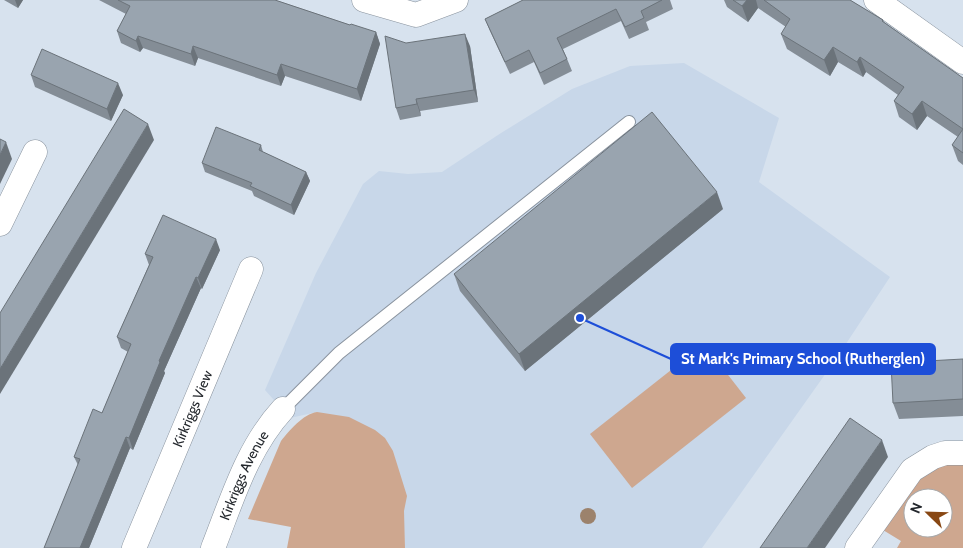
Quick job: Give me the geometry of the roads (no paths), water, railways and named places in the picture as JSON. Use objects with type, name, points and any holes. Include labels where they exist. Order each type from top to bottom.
[{"type":"street","points":[[364,0],[416,15],[456,0]]},
{"type":"street","points":[[876,0],[960,55]]},
{"type":"street","points":[[0,224],[35,152]]},
{"type":"street","name":"Kirkriggs View","points":[[134,548],[251,269]]},
{"type":"street","name":"Kirkriggs Avenue","points":[[213,548],[245,467],[266,430],[283,410]]},
{"type":"street","points":[[857,548],[912,470],[922,462],[933,457],[945,453],[963,453]]},
{"type":"lane","points":[[283,410],[339,353],[629,122]]},
{"type":"place","name":"St Mark's Primary School (Rutherglen)","points":[[580,318]]}]
